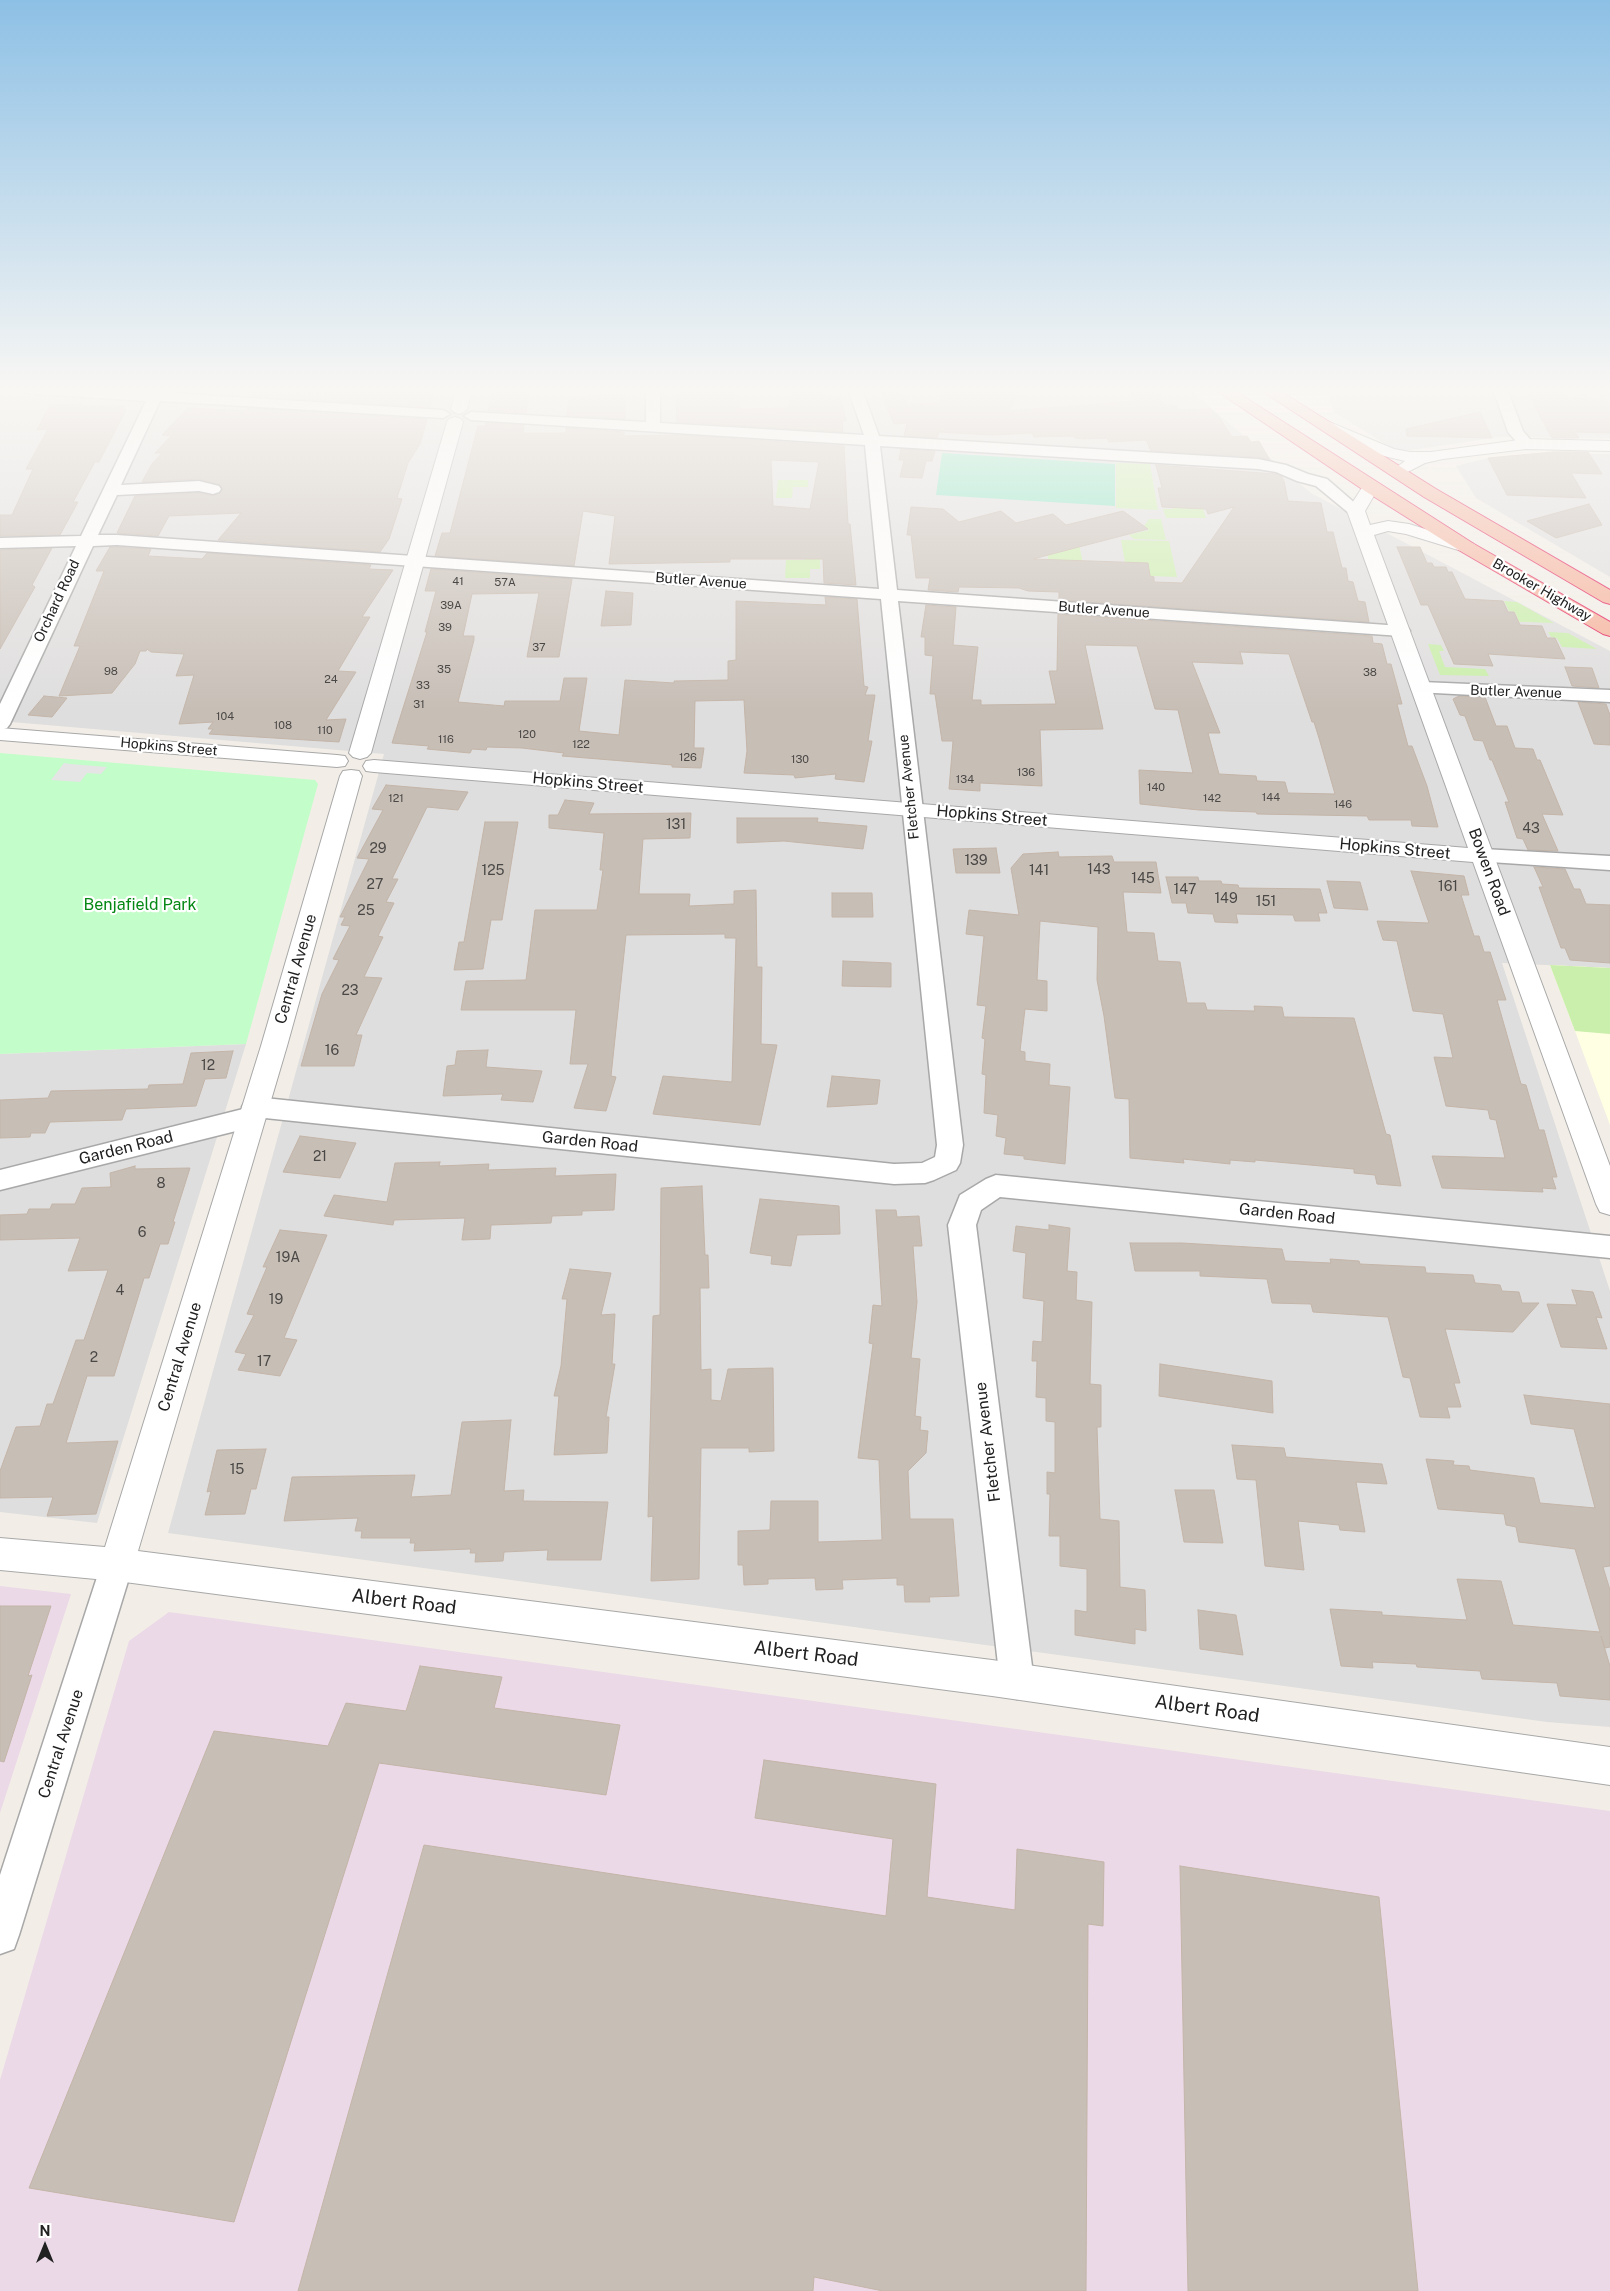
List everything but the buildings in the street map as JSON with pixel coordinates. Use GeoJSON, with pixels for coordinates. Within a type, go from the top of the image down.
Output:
{"type":"FeatureCollection","features":[{"type":"Feature","properties":{"kind":"highway","name":"Brooker Highway"},"geometry":{"type":"LineString","coordinates":[[1380,496],[1610,630]]}},
{"type":"Feature","properties":{"kind":"highway"},"geometry":{"type":"LineString","coordinates":[[1380,496],[1386,501],[1540,575],[1610,624]]}},
{"type":"Feature","properties":{"kind":"highway","name":"Brooker Highway"},"geometry":{"type":"LineString","coordinates":[[1381,496],[1386,501]]}},
{"type":"Feature","properties":{"kind":"highway","name":"Brooker Highway"},"geometry":{"type":"LineString","coordinates":[[1386,501],[1411,496]]}},
{"type":"Feature","properties":{"kind":"highway","name":"Brooker Highway"},"geometry":{"type":"LineString","coordinates":[[1437,496],[1610,598]]}},
{"type":"Feature","properties":{"kind":"street","name":"Orchard Road"},"geometry":{"type":"LineString","coordinates":[[0,724],[107,496]]}},
{"type":"Feature","properties":{"kind":"street"},"geometry":{"type":"LineString","coordinates":[[344,769],[368,772],[367,759],[415,561],[434,496]]}},
{"type":"Feature","properties":{"kind":"street","name":"Fletcher Avenue"},"geometry":{"type":"LineString","coordinates":[[877,496],[950,1145],[947,1163],[925,1174]]}},
{"type":"Feature","properties":{"kind":"street"},"geometry":{"type":"LineString","coordinates":[[1338,496],[1356,511],[1364,496]]}},
{"type":"Feature","properties":{"kind":"street"},"geometry":{"type":"LineString","coordinates":[[1390,496],[1386,501],[1384,527],[1402,527],[1468,548]]}},
{"type":"Feature","properties":{"kind":"street"},"geometry":{"type":"LineString","coordinates":[[1386,501],[1394,496]]}},
{"type":"Feature","properties":{"kind":"street","name":"Bowen Road"},"geometry":{"type":"LineString","coordinates":[[1356,511],[1386,501],[1401,631],[1610,1204]]}},
{"type":"Feature","properties":{"kind":"street","name":"Butler Avenue"},"geometry":{"type":"LineString","coordinates":[[0,543],[86,540],[415,561],[1401,631]]}},
{"type":"Feature","properties":{"kind":"street","name":"Butler Avenue"},"geometry":{"type":"LineString","coordinates":[[1422,688],[1610,696]]}},
{"type":"Feature","properties":{"kind":"street","name":"Hopkins Street"},"geometry":{"type":"LineString","coordinates":[[0,734],[344,769]]}},
{"type":"Feature","properties":{"kind":"street","name":"Hopkins Street"},"geometry":{"type":"LineString","coordinates":[[367,759],[912,809],[1483,856],[1610,863]]}},
{"type":"Feature","properties":{"kind":"street","name":"Central Avenue"},"geometry":{"type":"LineString","coordinates":[[0,1935],[117,1565],[253,1112],[344,769]]}},
{"type":"Feature","properties":{"kind":"street","name":"Garden Road"},"geometry":{"type":"LineString","coordinates":[[0,1180],[253,1112],[894,1174],[925,1174]]}},
{"type":"Feature","properties":{"kind":"street","name":"Garden Road"},"geometry":{"type":"LineString","coordinates":[[970,1203],[996,1186],[1610,1247]]}},
{"type":"Feature","properties":{"kind":"street","name":"Fletcher Avenue"},"geometry":{"type":"LineString","coordinates":[[970,1203],[962,1225],[1017,1682]]}},
{"type":"Feature","properties":{"kind":"street","name":"Albert Road"},"geometry":{"type":"LineString","coordinates":[[0,1554],[117,1565],[1017,1682],[1610,1766]]}},
{"type":"Feature","properties":{"kind":"shaded area"},"geometry":{"type":"Polygon","coordinates":[[[0,496],[1317,496],[1610,651],[1610,968],[1502,963],[1610,1291],[1610,1727],[1547,1722],[168,1533],[384,754],[0,721],[0,496]]]}},
{"type":"Feature","properties":{"kind":"shaded area"},"geometry":{"type":"Polygon","coordinates":[[[1475,496],[1610,496],[1610,577],[1475,496]]]}},
{"type":"Feature","properties":{"kind":"shaded area"},"geometry":{"type":"Polygon","coordinates":[[[64,763],[107,767],[101,774],[87,773],[80,782],[51,780],[64,763]]]}},
{"type":"Feature","properties":{"kind":"shaded area"},"geometry":{"type":"Polygon","coordinates":[[[1550,965],[1610,968],[1610,1125],[1575,1031],[1550,965]]]}},
{"type":"Feature","properties":{"kind":"shaded area"},"geometry":{"type":"Polygon","coordinates":[[[246,1044],[97,1523],[0,1512],[0,1054],[246,1044]]]}},
{"type":"Feature","properties":{"kind":"shaded area"},"geometry":{"type":"Polygon","coordinates":[[[0,1586],[71,1594],[0,1813],[0,1586]]]}},
{"type":"Feature","properties":{"kind":"shaded area"},"geometry":{"type":"Polygon","coordinates":[[[169,1612],[1610,1811],[1610,2291],[0,2291],[0,2080],[129,1641],[169,1612]]]}},
{"type":"Feature","properties":{"kind":"green space"},"geometry":{"type":"Polygon","coordinates":[[[776,496],[792,496],[792,498],[776,498],[776,496]]]}},
{"type":"Feature","properties":{"kind":"green space"},"geometry":{"type":"Polygon","coordinates":[[[951,496],[1115,496],[1115,506],[951,496]]]}},
{"type":"Feature","properties":{"kind":"green space"},"geometry":{"type":"Polygon","coordinates":[[[1116,496],[1156,496],[1158,510],[1116,508],[1116,496]]]}},
{"type":"Feature","properties":{"kind":"green space"},"geometry":{"type":"Polygon","coordinates":[[[1169,496],[1199,496],[1206,518],[1166,518],[1163,509],[1173,509],[1169,496]]]}},
{"type":"Feature","properties":{"kind":"green space"},"geometry":{"type":"Polygon","coordinates":[[[1149,519],[1161,519],[1166,540],[1134,539],[1129,535],[1149,530],[1144,526],[1149,519]]]}},
{"type":"Feature","properties":{"kind":"green space"},"geometry":{"type":"Polygon","coordinates":[[[805,536],[820,536],[820,569],[810,569],[810,578],[785,578],[786,560],[805,560],[805,536]]]}},
{"type":"Feature","properties":{"kind":"green space"},"geometry":{"type":"Polygon","coordinates":[[[1121,540],[1169,541],[1177,577],[1127,575],[1121,540]]]}},
{"type":"Feature","properties":{"kind":"green space"},"geometry":{"type":"Polygon","coordinates":[[[1046,543],[1079,544],[1083,563],[1048,559],[1046,543]]]}},
{"type":"Feature","properties":{"kind":"green space"},"geometry":{"type":"Polygon","coordinates":[[[1504,601],[1517,602],[1554,623],[1446,619],[1445,616],[1518,619],[1515,612],[1509,611],[1504,601]]]}},
{"type":"Feature","properties":{"kind":"green space"},"geometry":{"type":"Polygon","coordinates":[[[1548,632],[1568,633],[1597,649],[1562,647],[1557,638],[1551,637],[1548,632]]]}},
{"type":"Feature","properties":{"kind":"green space"},"geometry":{"type":"Polygon","coordinates":[[[1428,644],[1441,645],[1444,651],[1439,651],[1445,667],[1485,669],[1489,676],[1440,675],[1428,644]]]}},
{"type":"Feature","properties":{"kind":"green space","name":"Benjafield Park"},"geometry":{"type":"Polygon","coordinates":[[[0,753],[315,780],[318,784],[246,1044],[0,1054],[0,753]]]}},
{"type":"Feature","properties":{"kind":"green space"},"geometry":{"type":"Polygon","coordinates":[[[1550,965],[1610,968],[1610,1034],[1575,1031],[1550,965]]]}}]}
